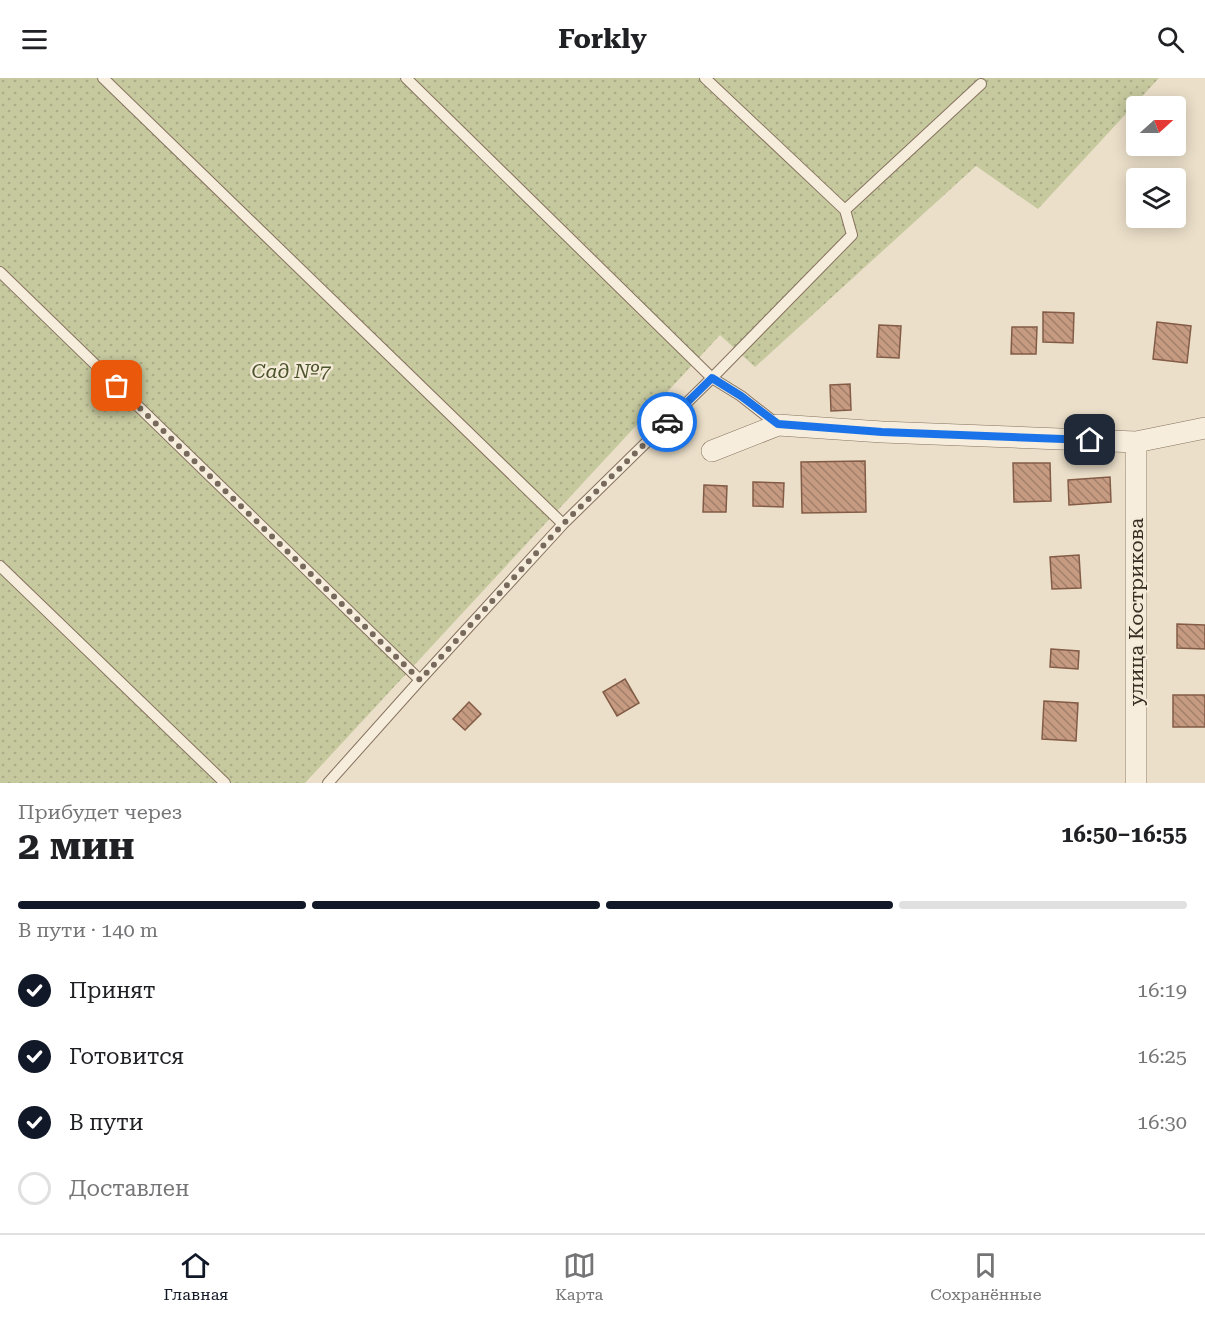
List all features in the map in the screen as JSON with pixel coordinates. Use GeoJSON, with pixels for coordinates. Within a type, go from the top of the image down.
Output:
{"type":"FeatureCollection","features":[{"type":"Feature","properties":{"kind":"street"},"geometry":{"type":"LineString","coordinates":[[712,451],[778,424],[882,432],[1136,442],[1205,428]]}},
{"type":"Feature","properties":{"kind":"street","name":"улица Кострикова"},"geometry":{"type":"LineString","coordinates":[[1136,442],[1137,783]]}},
{"type":"Feature","properties":{"kind":"lane"},"geometry":{"type":"LineString","coordinates":[[103,78],[563,524]]}},
{"type":"Feature","properties":{"kind":"lane"},"geometry":{"type":"LineString","coordinates":[[405,78],[712,378],[741,396],[778,424]]}},
{"type":"Feature","properties":{"kind":"lane"},"geometry":{"type":"LineString","coordinates":[[328,783],[563,524],[712,378],[852,235],[845,210],[705,78]]}},
{"type":"Feature","properties":{"kind":"lane"},"geometry":{"type":"LineString","coordinates":[[845,210],[981,84]]}},
{"type":"Feature","properties":{"kind":"lane"},"geometry":{"type":"LineString","coordinates":[[0,272],[420,680]]}},
{"type":"Feature","properties":{"kind":"lane"},"geometry":{"type":"LineString","coordinates":[[0,566],[225,783]]}},
{"type":"Feature","properties":{"kind":"green space","name":"Сад №7"},"geometry":{"type":"Polygon","coordinates":[[[0,78],[1159,78],[1142,96],[1126,96],[1126,114],[1038,209],[976,166],[755,367],[720,335],[305,783],[0,783],[0,78]]]}},
{"type":"Feature","properties":{"kind":"building"},"geometry":{"type":"Polygon","coordinates":[[[1043,312],[1074,313],[1073,343],[1043,342],[1043,312]]]}},
{"type":"Feature","properties":{"kind":"building"},"geometry":{"type":"Polygon","coordinates":[[[1157,322],[1191,326],[1187,363],[1153,359],[1157,322]]]}},
{"type":"Feature","properties":{"kind":"building"},"geometry":{"type":"Polygon","coordinates":[[[879,325],[901,326],[899,358],[877,357],[879,325]]]}},
{"type":"Feature","properties":{"kind":"building"},"geometry":{"type":"Polygon","coordinates":[[[1012,327],[1037,327],[1036,354],[1011,354],[1012,327]]]}},
{"type":"Feature","properties":{"kind":"building"},"geometry":{"type":"Polygon","coordinates":[[[850,384],[851,410],[831,411],[830,385],[850,384]]]}},
{"type":"Feature","properties":{"kind":"building"},"geometry":{"type":"Polygon","coordinates":[[[865,461],[866,512],[802,513],[801,462],[865,461]]]}},
{"type":"Feature","properties":{"kind":"building"},"geometry":{"type":"Polygon","coordinates":[[[1013,463],[1050,463],[1051,501],[1014,502],[1013,463]]]}},
{"type":"Feature","properties":{"kind":"building"},"geometry":{"type":"Polygon","coordinates":[[[1110,477],[1111,502],[1069,505],[1068,480],[1110,477]]]}},
{"type":"Feature","properties":{"kind":"building"},"geometry":{"type":"Polygon","coordinates":[[[753,482],[784,483],[783,507],[753,506],[753,482]]]}},
{"type":"Feature","properties":{"kind":"building"},"geometry":{"type":"Polygon","coordinates":[[[704,485],[727,486],[726,512],[703,512],[704,485]]]}},
{"type":"Feature","properties":{"kind":"building"},"geometry":{"type":"Polygon","coordinates":[[[1079,555],[1081,588],[1052,589],[1050,557],[1079,555]]]}},
{"type":"Feature","properties":{"kind":"building"},"geometry":{"type":"Polygon","coordinates":[[[1177,624],[1205,625],[1205,649],[1177,648],[1177,624]]]}},
{"type":"Feature","properties":{"kind":"building"},"geometry":{"type":"Polygon","coordinates":[[[1051,649],[1079,651],[1078,669],[1050,667],[1051,649]]]}},
{"type":"Feature","properties":{"kind":"building"},"geometry":{"type":"Polygon","coordinates":[[[625,679],[639,703],[617,716],[603,692],[625,679]]]}},
{"type":"Feature","properties":{"kind":"building"},"geometry":{"type":"Polygon","coordinates":[[[1173,695],[1205,695],[1205,727],[1173,727],[1173,695]]]}},
{"type":"Feature","properties":{"kind":"building"},"geometry":{"type":"Polygon","coordinates":[[[1044,701],[1078,703],[1076,741],[1042,739],[1044,701]]]}},
{"type":"Feature","properties":{"kind":"building"},"geometry":{"type":"Polygon","coordinates":[[[469,702],[481,714],[465,730],[453,719],[469,702]]]}},
{"type":"Feature","properties":{"kind":"way so far"},"geometry":{"type":"LineString","coordinates":[[117,386],[420,680],[563,524],[667,422]]}},
{"type":"Feature","properties":{"kind":"route"},"geometry":{"type":"LineString","coordinates":[[667,422],[712,378],[741,396],[778,424],[882,432],[1090,440]]}}]}
